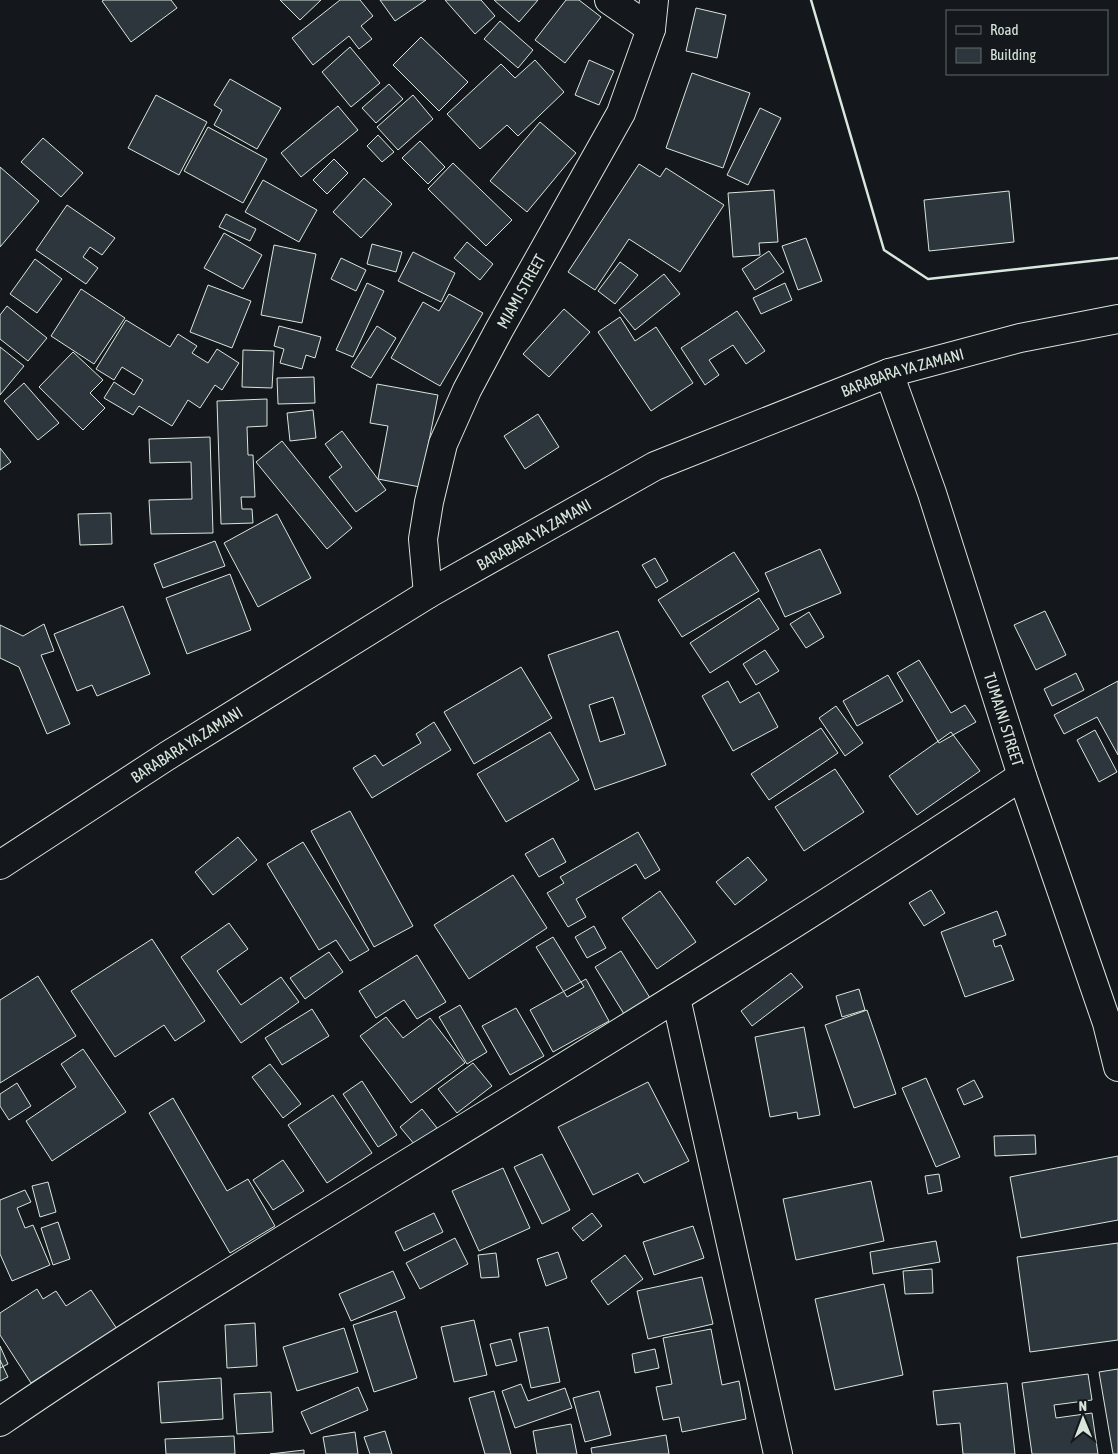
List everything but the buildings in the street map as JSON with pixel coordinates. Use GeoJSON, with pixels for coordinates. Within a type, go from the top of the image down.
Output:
{"type":"FeatureCollection","features":[{"type":"Feature","properties":{"kind":"street"},"geometry":{"type":"LineString","coordinates":[[609,0],[651,29]]}},
{"type":"Feature","properties":{"kind":"street","name":"MIAMI STREET"},"geometry":{"type":"LineString","coordinates":[[428,594],[423,539],[429,502],[443,444],[467,390],[499,330],[621,113],[651,29],[654,0]]}},
{"type":"Feature","properties":{"kind":"street","name":"BARABARA YA ZAMANI"},"geometry":{"type":"LineString","coordinates":[[1,863],[167,756],[428,594],[656,466],[889,373],[1020,338],[1118,319]]}},
{"type":"Feature","properties":{"kind":"street","name":"TUMAINI STREET"},"geometry":{"type":"LineString","coordinates":[[889,373],[932,493],[1022,776],[1106,1023],[1118,1067]]}},
{"type":"Feature","properties":{"kind":"street"},"geometry":{"type":"LineString","coordinates":[[0,1422],[54,1385],[270,1249],[910,851],[1022,776]]}},
{"type":"Feature","properties":{"kind":"street"},"geometry":{"type":"LineString","coordinates":[[676,998],[778,1454]]}},
{"type":"Feature","properties":{"kind":"wall"},"geometry":{"type":"LineString","coordinates":[[811,0],[884,250],[928,279],[1118,258]]}}]}
